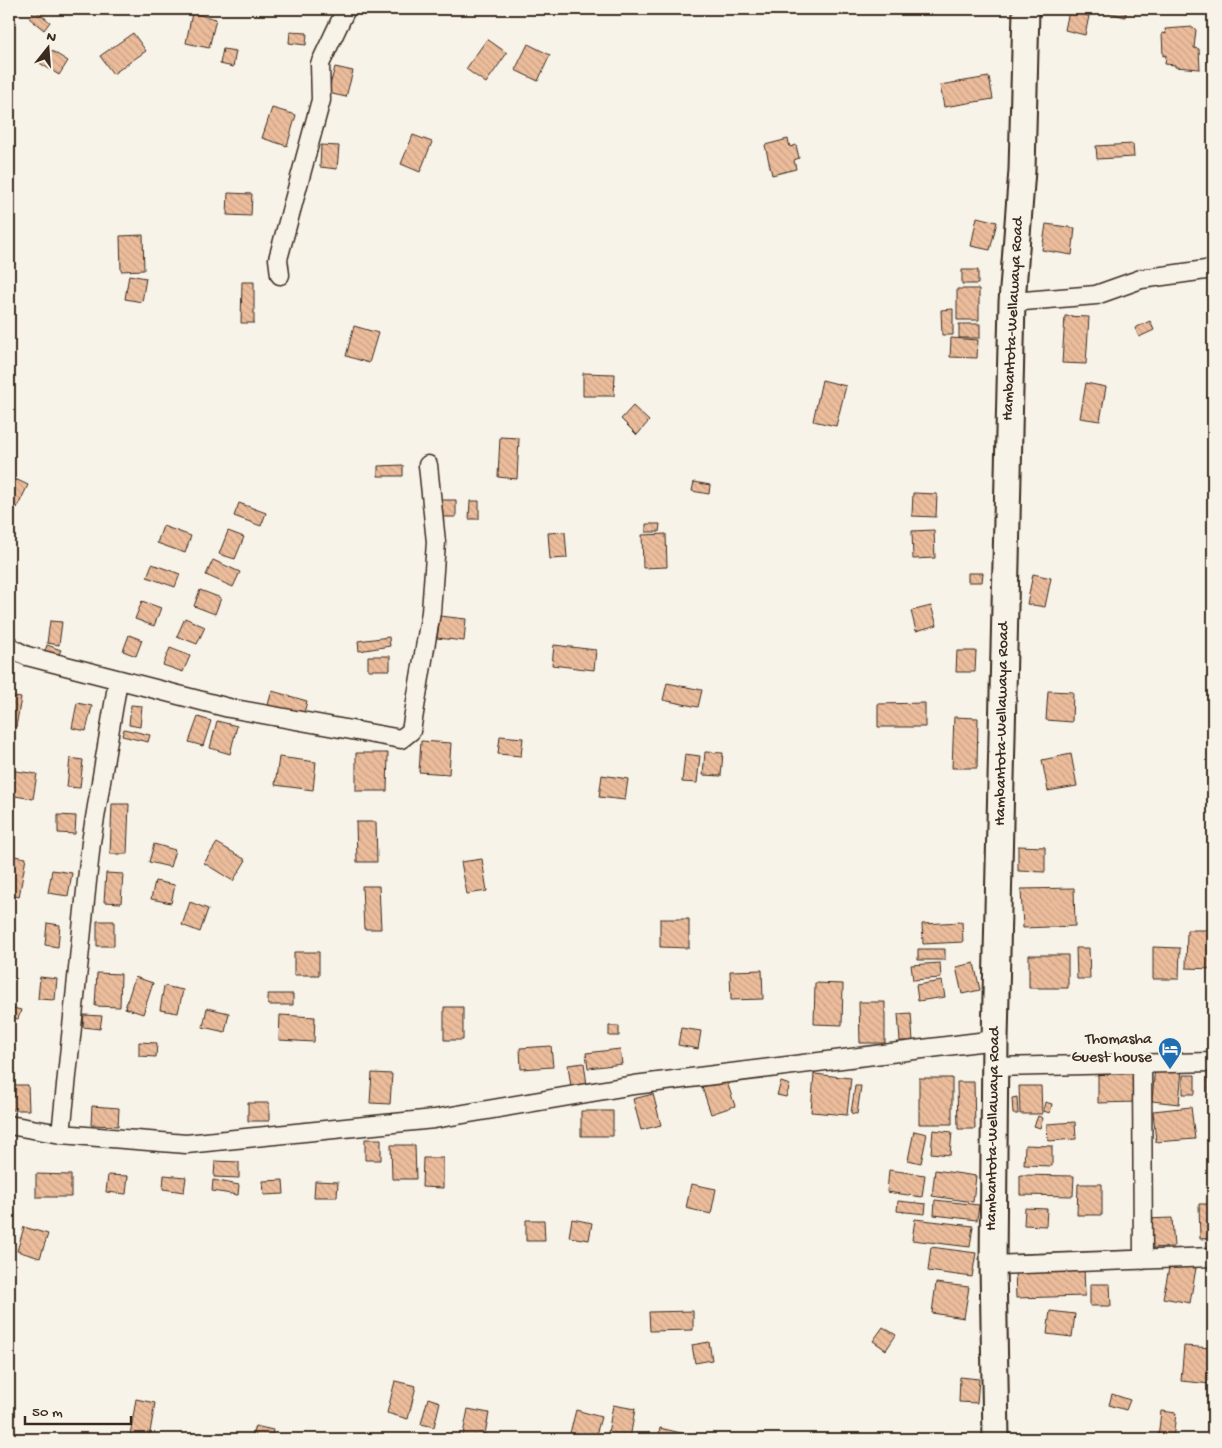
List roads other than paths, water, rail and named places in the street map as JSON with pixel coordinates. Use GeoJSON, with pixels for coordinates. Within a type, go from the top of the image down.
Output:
{"type":"FeatureCollection","features":[{"type":"Feature","properties":{"kind":"highway","name":"Hambantota-Wellawaya Road"},"geometry":{"type":"LineString","coordinates":[[996,1439],[993,1265],[995,1040],[1012,302],[1022,170],[1026,9]]}},
{"type":"Feature","properties":{"kind":"street"},"geometry":{"type":"LineString","coordinates":[[280,275],[278,259],[321,100],[320,64],[346,9]]}},
{"type":"Feature","properties":{"kind":"street"},"geometry":{"type":"LineString","coordinates":[[1012,302],[1096,295],[1141,279],[1213,269]]}},
{"type":"Feature","properties":{"kind":"street"},"geometry":{"type":"LineString","coordinates":[[9,645],[27,656],[229,708],[400,739],[411,731],[430,612],[436,542],[428,465]]}},
{"type":"Feature","properties":{"kind":"street"},"geometry":{"type":"LineString","coordinates":[[61,1134],[91,842],[118,680]]}},
{"type":"Feature","properties":{"kind":"street"},"geometry":{"type":"LineString","coordinates":[[9,1125],[61,1134],[186,1144],[434,1119],[634,1085],[995,1040]]}},
{"type":"Feature","properties":{"kind":"street"},"geometry":{"type":"LineString","coordinates":[[995,1067],[1213,1062]]}},
{"type":"Feature","properties":{"kind":"street"},"geometry":{"type":"LineString","coordinates":[[1142,1063],[1143,1260]]}},
{"type":"Feature","properties":{"kind":"street"},"geometry":{"type":"LineString","coordinates":[[993,1265],[1213,1257]]}},
{"type":"Feature","properties":{"kind":"place","name":"Thomasha Guest house"},"geometry":{"type":"Point","coordinates":[1170,1070]}}]}
